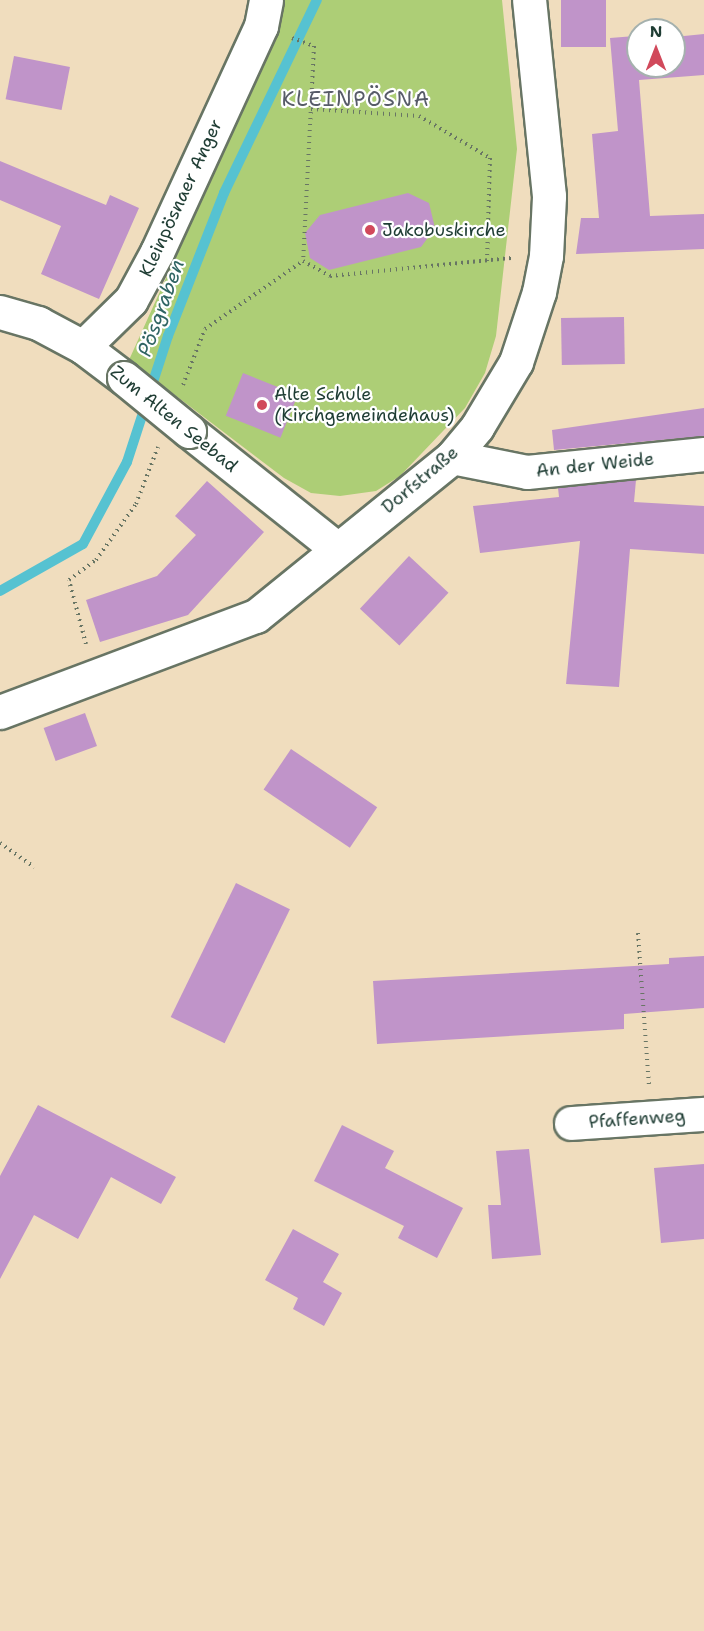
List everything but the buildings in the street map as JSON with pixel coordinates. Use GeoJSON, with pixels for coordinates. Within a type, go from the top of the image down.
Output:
{"type":"FeatureCollection","features":[{"type":"Feature","properties":{"kind":"street","name":"Kleinpösnaer Anger"},"geometry":{"type":"LineString","coordinates":[[83,347],[131,300],[157,252],[261,26],[266,0]]}},
{"type":"Feature","properties":{"kind":"street","name":"Dorfstraße"},"geometry":{"type":"LineString","coordinates":[[0,712],[94,674],[256,616],[336,548],[452,457],[477,427],[516,362],[534,310],[546,256],[549,196],[529,0]]}},
{"type":"Feature","properties":{"kind":"street","name":"Zum Alten Seebad"},"geometry":{"type":"LineString","coordinates":[[0,312],[38,323],[83,347],[336,548]]}},
{"type":"Feature","properties":{"kind":"street","name":"An der Weide"},"geometry":{"type":"LineString","coordinates":[[452,457],[527,472],[704,454]]}},
{"type":"Feature","properties":{"kind":"street","name":"Pfaffenweg"},"geometry":{"type":"LineString","coordinates":[[571,1123],[704,1114]]}},
{"type":"Feature","properties":{"kind":"path"},"geometry":{"type":"LineString","coordinates":[[285,36],[314,46],[303,261]]}},
{"type":"Feature","properties":{"kind":"path"},"geometry":{"type":"LineString","coordinates":[[311,109],[419,116],[490,158],[487,261]]}},
{"type":"Feature","properties":{"kind":"path"},"geometry":{"type":"LineString","coordinates":[[303,261],[330,276],[546,256]]}},
{"type":"Feature","properties":{"kind":"path"},"geometry":{"type":"LineString","coordinates":[[94,674],[69,580],[96,560],[136,504],[180,423],[205,329],[303,261]]}},
{"type":"Feature","properties":{"kind":"path"},"geometry":{"type":"LineString","coordinates":[[0,843],[34,867]]}},
{"type":"Feature","properties":{"kind":"path"},"geometry":{"type":"LineString","coordinates":[[638,933],[651,1118]]}},
{"type":"Feature","properties":{"kind":"green space"},"geometry":{"type":"Polygon","coordinates":[[[282,0],[502,0],[517,149],[496,336],[485,373],[465,408],[400,476],[376,491],[340,496],[311,493],[284,478],[129,360],[270,48],[282,0]]]}},
{"type":"Feature","properties":{"kind":"waterway","name":"Pösgraben"},"geometry":{"type":"LineString","coordinates":[[0,591],[83,544],[127,462],[168,336],[224,193],[317,0]]}},
{"type":"Feature","properties":{"kind":"place","name":"Jakobuskirche"},"geometry":{"type":"Point","coordinates":[370,230]}},
{"type":"Feature","properties":{"kind":"place","name":"Alte Schule (Kirchgemeindehaus)"},"geometry":{"type":"Point","coordinates":[262,405]}},
{"type":"Feature","properties":{"kind":"district","name":"KLEINPÖSNA"},"geometry":{"type":"Point","coordinates":[356,99]}}]}
